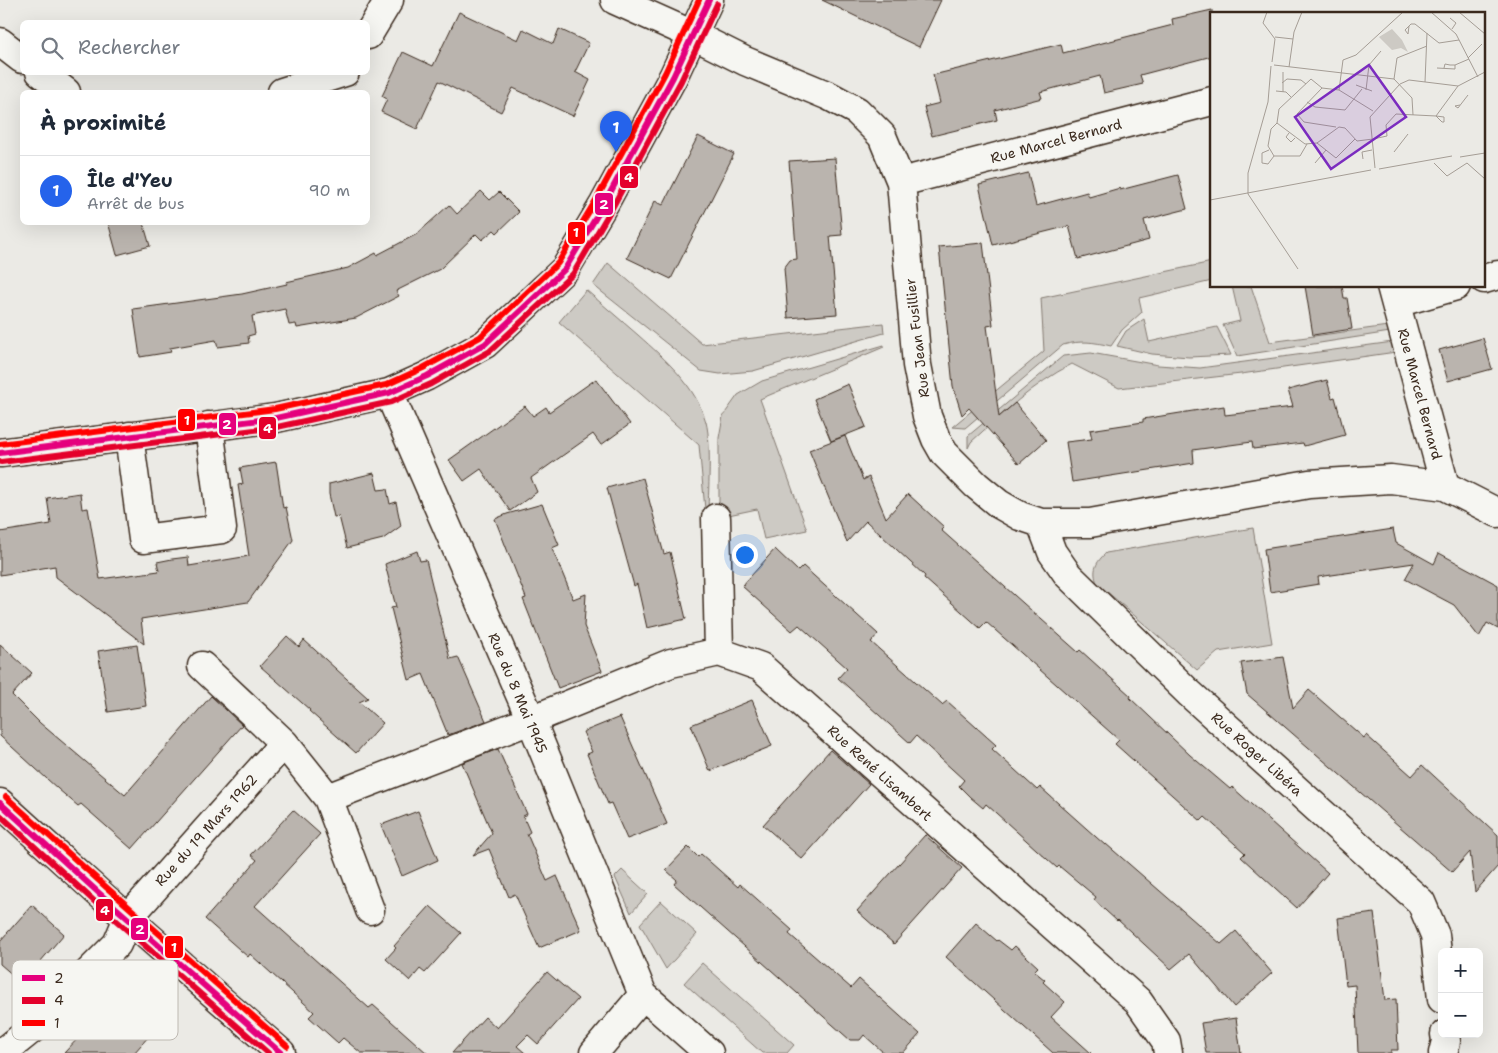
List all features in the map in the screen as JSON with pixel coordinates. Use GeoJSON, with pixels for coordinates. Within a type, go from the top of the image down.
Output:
{"type":"FeatureCollection","features":[{"type":"Feature","properties":{"kind":"street"},"geometry":{"type":"LineString","coordinates":[[370,32],[389,0]]}},
{"type":"Feature","properties":{"kind":"street","name":"Rue Jean Fusillier"},"geometry":{"type":"LineString","coordinates":[[615,0],[745,61],[829,96],[857,111],[882,136],[901,182],[917,365],[927,416],[944,453],[976,485],[999,504],[1020,516],[1041,523],[1090,522],[1309,484],[1391,480],[1445,486]]}},
{"type":"Feature","properties":{"kind":"street"},"geometry":{"type":"LineString","coordinates":[[0,453],[276,418],[390,393],[427,376],[485,344],[565,269],[608,196],[673,77],[708,0]]}},
{"type":"Feature","properties":{"kind":"street"},"geometry":{"type":"LineString","coordinates":[[0,42],[20,57]]}},
{"type":"Feature","properties":{"kind":"street"},"geometry":{"type":"LineString","coordinates":[[44,75],[63,90]]}},
{"type":"Feature","properties":{"kind":"street"},"geometry":{"type":"LineString","coordinates":[[288,90],[336,75]]}},
{"type":"Feature","properties":{"kind":"street","name":"Rue Marcel Bernard"},"geometry":{"type":"LineString","coordinates":[[901,182],[1210,102]]}},
{"type":"Feature","properties":{"kind":"street","name":"Rue Marcel Bernard"},"geometry":{"type":"LineString","coordinates":[[1440,288],[1394,294],[1445,486]]}},
{"type":"Feature","properties":{"kind":"street","name":"Rue du 8 Mai 1945"},"geometry":{"type":"LineString","coordinates":[[390,393],[530,720],[643,995]]}},
{"type":"Feature","properties":{"kind":"street"},"geometry":{"type":"LineString","coordinates":[[130,436],[143,540],[222,529],[208,426]]}},
{"type":"Feature","properties":{"kind":"street"},"geometry":{"type":"LineString","coordinates":[[1445,486],[1498,513]]}},
{"type":"Feature","properties":{"kind":"street"},"geometry":{"type":"LineString","coordinates":[[328,798],[671,663],[719,652],[716,518]]}},
{"type":"Feature","properties":{"kind":"street","name":"Rue Roger Libéra"},"geometry":{"type":"LineString","coordinates":[[1041,523],[1052,552],[1068,576],[1189,693],[1421,902],[1435,935],[1441,993]]}},
{"type":"Feature","properties":{"kind":"street","name":"Rue René Lisambert"},"geometry":{"type":"LineString","coordinates":[[719,652],[761,667],[1138,1001],[1166,1041],[1168,1053]]}},
{"type":"Feature","properties":{"kind":"street"},"geometry":{"type":"LineString","coordinates":[[202,666],[284,743],[328,798],[370,910]]}},
{"type":"Feature","properties":{"kind":"street","name":"Rue du 19 Mars 1962"},"geometry":{"type":"LineString","coordinates":[[101,960],[117,944],[128,918],[284,743]]}},
{"type":"Feature","properties":{"kind":"street"},"geometry":{"type":"LineString","coordinates":[[0,803],[176,960]]}},
{"type":"Feature","properties":{"kind":"street"},"geometry":{"type":"LineString","coordinates":[[178,962],[281,1053]]}},
{"type":"Feature","properties":{"kind":"street"},"geometry":{"type":"LineString","coordinates":[[594,1053],[643,995],[709,1053]]}},
{"type":"Feature","properties":{"kind":"street"},"geometry":{"type":"LineString","coordinates":[[1443,1053],[1446,1038]]}},
{"type":"Feature","properties":{"kind":"street","name":"Rue du 19 Mars 1962"},"geometry":{"type":"LineString","coordinates":[[0,1051],[6,1050],[18,1040]]}},
{"type":"Feature","properties":{"kind":"shaded area"},"geometry":{"type":"Polygon","coordinates":[[[1210,262],[1210,281],[1139,298],[1142,312],[1122,330],[1111,346],[1087,342],[1063,345],[965,428],[952,427],[1044,351],[1041,298],[1210,262]]]}},
{"type":"Feature","properties":{"kind":"shaded area"},"geometry":{"type":"Polygon","coordinates":[[[608,263],[702,344],[883,323],[884,333],[753,371],[720,374],[701,371],[593,285],[608,263]]]}},
{"type":"Feature","properties":{"kind":"shaded area"},"geometry":{"type":"Polygon","coordinates":[[[1232,288],[1252,288],[1270,342],[1388,326],[1390,332],[1237,356],[1223,325],[1240,321],[1232,288]]]}},
{"type":"Feature","properties":{"kind":"shaded area"},"geometry":{"type":"Polygon","coordinates":[[[586,290],[659,354],[695,396],[706,422],[709,443],[708,518],[706,520],[699,445],[559,322],[586,290]]]}},
{"type":"Feature","properties":{"kind":"shaded area"},"geometry":{"type":"Polygon","coordinates":[[[1144,319],[1149,342],[1217,327],[1231,355],[1189,357],[1152,354],[1117,346],[1126,331],[1144,319]]]}},
{"type":"Feature","properties":{"kind":"shaded area"},"geometry":{"type":"Polygon","coordinates":[[[1393,342],[1396,352],[1241,374],[1119,388],[1072,364],[1044,381],[1019,400],[971,442],[968,448],[968,436],[1063,356],[1091,353],[1158,365],[1200,368],[1393,342]]]}},
{"type":"Feature","properties":{"kind":"shaded area"},"geometry":{"type":"Polygon","coordinates":[[[884,345],[884,347],[760,399],[807,530],[764,539],[757,509],[719,517],[719,438],[723,416],[738,395],[762,381],[884,345]]]}},
{"type":"Feature","properties":{"kind":"shaded area"},"geometry":{"type":"Polygon","coordinates":[[[1253,528],[1272,643],[1218,652],[1197,670],[1097,583],[1096,566],[1106,553],[1253,528]]]}},
{"type":"Feature","properties":{"kind":"shaded area"},"geometry":{"type":"Polygon","coordinates":[[[622,870],[648,894],[631,913],[615,877],[622,870]]]}},
{"type":"Feature","properties":{"kind":"shaded area"},"geometry":{"type":"Polygon","coordinates":[[[661,901],[697,934],[666,969],[640,924],[661,901]]]}},
{"type":"Feature","properties":{"kind":"shaded area"},"geometry":{"type":"Polygon","coordinates":[[[702,963],[794,1045],[787,1053],[762,1053],[684,983],[702,963]]]}},
{"type":"Feature","properties":{"kind":"building"},"geometry":{"type":"Polygon","coordinates":[[[822,0],[941,0],[919,47],[822,0]]]}},
{"type":"Feature","properties":{"kind":"building"},"geometry":{"type":"Polygon","coordinates":[[[1212,10],[1210,12],[1210,57],[1140,75],[1143,84],[1104,93],[1100,76],[1040,92],[1042,98],[995,110],[997,120],[932,136],[924,107],[940,103],[933,75],[1061,44],[1063,53],[1173,25],[1172,19],[1212,10]]]}},
{"type":"Feature","properties":{"kind":"building"},"geometry":{"type":"Polygon","coordinates":[[[459,12],[518,40],[523,29],[553,44],[559,29],[589,43],[575,72],[590,80],[573,116],[513,88],[501,112],[439,81],[417,129],[381,112],[387,99],[382,96],[403,52],[433,66],[459,12]]]}},
{"type":"Feature","properties":{"kind":"building"},"geometry":{"type":"Polygon","coordinates":[[[698,136],[734,154],[671,279],[627,258],[655,201],[663,205],[698,136]]]}},
{"type":"Feature","properties":{"kind":"building"},"geometry":{"type":"Polygon","coordinates":[[[835,158],[842,235],[830,236],[837,314],[788,318],[784,268],[790,260],[797,259],[789,161],[835,158]]]}},
{"type":"Feature","properties":{"kind":"building"},"geometry":{"type":"Polygon","coordinates":[[[1028,173],[1036,206],[1087,192],[1089,197],[1178,175],[1187,209],[1144,220],[1149,240],[1078,259],[1069,226],[993,245],[979,185],[1028,173]]]}},
{"type":"Feature","properties":{"kind":"building"},"geometry":{"type":"Polygon","coordinates":[[[481,191],[490,200],[499,192],[519,212],[497,233],[494,230],[482,240],[476,234],[440,269],[396,291],[399,296],[356,318],[297,328],[296,324],[289,325],[285,309],[252,316],[255,334],[248,336],[249,343],[218,347],[216,340],[170,348],[171,352],[140,357],[133,309],[242,294],[348,268],[417,234],[449,205],[457,214],[481,191]]]}},
{"type":"Feature","properties":{"kind":"building"},"geometry":{"type":"Polygon","coordinates":[[[109,225],[144,225],[150,246],[117,255],[109,225]]]}},
{"type":"Feature","properties":{"kind":"building"},"geometry":{"type":"Polygon","coordinates":[[[983,243],[993,325],[987,326],[999,417],[1015,403],[1046,440],[1019,464],[969,408],[962,415],[953,386],[939,247],[983,243]]]}},
{"type":"Feature","properties":{"kind":"building"},"geometry":{"type":"Polygon","coordinates":[[[1305,288],[1342,288],[1344,298],[1347,298],[1352,329],[1313,335],[1305,288]]]}},
{"type":"Feature","properties":{"kind":"building"},"geometry":{"type":"Polygon","coordinates":[[[1483,338],[1492,369],[1448,381],[1439,350],[1483,338]]]}},
{"type":"Feature","properties":{"kind":"building"},"geometry":{"type":"Polygon","coordinates":[[[596,379],[630,424],[601,445],[593,434],[531,478],[537,492],[510,511],[481,469],[464,481],[449,460],[525,406],[533,416],[546,407],[549,412],[596,379]]]}},
{"type":"Feature","properties":{"kind":"building"},"geometry":{"type":"Polygon","coordinates":[[[1327,380],[1332,398],[1335,397],[1345,435],[1304,446],[1303,443],[1253,449],[1252,442],[1193,450],[1194,463],[1072,482],[1066,442],[1092,439],[1090,430],[1224,406],[1225,415],[1293,407],[1288,390],[1327,380]]]}},
{"type":"Feature","properties":{"kind":"building"},"geometry":{"type":"Polygon","coordinates":[[[848,384],[866,427],[831,441],[814,399],[848,384]]]}},
{"type":"Feature","properties":{"kind":"building"},"geometry":{"type":"Polygon","coordinates":[[[845,436],[863,480],[869,477],[886,518],[908,494],[944,527],[941,530],[1078,652],[1080,650],[1131,696],[1130,698],[1190,755],[1230,789],[1232,787],[1328,873],[1297,908],[1241,857],[1245,853],[1205,817],[1201,821],[1115,744],[1119,740],[986,622],[980,628],[924,578],[925,576],[866,521],[847,542],[809,450],[845,436]]]}},
{"type":"Feature","properties":{"kind":"building"},"geometry":{"type":"Polygon","coordinates":[[[276,462],[283,508],[286,507],[293,540],[248,602],[141,619],[144,644],[56,577],[55,566],[0,575],[0,532],[51,524],[47,498],[80,493],[82,509],[88,508],[100,579],[159,571],[157,562],[172,559],[188,557],[189,566],[249,556],[238,485],[243,484],[240,468],[276,462]]]}},
{"type":"Feature","properties":{"kind":"building"},"geometry":{"type":"Polygon","coordinates":[[[374,473],[378,490],[387,489],[390,504],[396,502],[401,526],[383,539],[347,548],[339,516],[334,517],[329,484],[374,473]]]}},
{"type":"Feature","properties":{"kind":"building"},"geometry":{"type":"Polygon","coordinates":[[[643,478],[664,554],[670,552],[686,619],[647,628],[637,584],[634,586],[607,488],[643,478]]]}},
{"type":"Feature","properties":{"kind":"building"},"geometry":{"type":"Polygon","coordinates":[[[542,504],[559,545],[552,548],[573,599],[586,594],[584,626],[602,671],[558,688],[523,599],[526,598],[495,519],[542,504]]]}},
{"type":"Feature","properties":{"kind":"building"},"geometry":{"type":"Polygon","coordinates":[[[1393,529],[1396,543],[1434,564],[1439,553],[1498,585],[1498,629],[1487,623],[1479,637],[1454,605],[1405,579],[1414,563],[1318,577],[1319,584],[1270,592],[1264,549],[1393,529]]]}},
{"type":"Feature","properties":{"kind":"building"},"geometry":{"type":"Polygon","coordinates":[[[775,549],[798,571],[803,566],[878,634],[871,642],[942,705],[947,701],[996,745],[992,749],[1037,790],[1040,787],[1221,944],[1236,931],[1272,973],[1234,1007],[1189,954],[1171,969],[1094,900],[1096,897],[1059,866],[1057,868],[986,804],[983,808],[970,797],[959,786],[964,780],[916,736],[910,743],[838,678],[847,668],[799,625],[792,631],[742,586],[775,549]]]}},
{"type":"Feature","properties":{"kind":"building"},"geometry":{"type":"Polygon","coordinates":[[[417,551],[420,561],[426,560],[450,659],[458,657],[486,721],[448,735],[423,674],[409,680],[391,608],[396,607],[385,564],[417,551]]]}},
{"type":"Feature","properties":{"kind":"building"},"geometry":{"type":"Polygon","coordinates":[[[287,636],[299,647],[304,640],[368,698],[359,702],[383,723],[356,753],[260,666],[287,636]]]}},
{"type":"Feature","properties":{"kind":"building"},"geometry":{"type":"Polygon","coordinates":[[[0,644],[32,673],[12,695],[40,723],[125,795],[211,696],[242,725],[132,849],[81,804],[78,806],[58,789],[0,736],[0,644]]]}},
{"type":"Feature","properties":{"kind":"building"},"geometry":{"type":"Polygon","coordinates":[[[137,645],[146,706],[108,712],[98,651],[137,645]]]}},
{"type":"Feature","properties":{"kind":"building"},"geometry":{"type":"Polygon","coordinates":[[[1283,657],[1293,708],[1309,690],[1364,738],[1366,735],[1412,776],[1422,765],[1498,835],[1498,866],[1475,892],[1470,852],[1452,872],[1247,694],[1241,663],[1283,657]]]}},
{"type":"Feature","properties":{"kind":"building"},"geometry":{"type":"Polygon","coordinates":[[[752,700],[772,746],[710,771],[691,725],[752,700]]]}},
{"type":"Feature","properties":{"kind":"building"},"geometry":{"type":"Polygon","coordinates":[[[620,717],[667,824],[627,839],[611,803],[608,804],[587,754],[592,752],[583,732],[620,717]]]}},
{"type":"Feature","properties":{"kind":"building"},"geometry":{"type":"Polygon","coordinates":[[[498,749],[527,814],[523,816],[530,832],[527,834],[547,881],[557,876],[581,930],[539,948],[515,894],[509,897],[489,849],[473,855],[492,833],[462,763],[498,749]]]}},
{"type":"Feature","properties":{"kind":"building"},"geometry":{"type":"Polygon","coordinates":[[[830,750],[869,784],[802,859],[763,825],[830,750]]]}},
{"type":"Feature","properties":{"kind":"building"},"geometry":{"type":"Polygon","coordinates":[[[293,810],[320,834],[255,906],[369,1008],[373,1005],[427,1053],[361,1053],[343,1038],[338,1043],[309,1017],[314,1012],[250,954],[248,957],[205,919],[257,860],[251,855],[293,810]]]}},
{"type":"Feature","properties":{"kind":"building"},"geometry":{"type":"Polygon","coordinates":[[[418,811],[438,860],[402,876],[381,825],[418,811]]]}},
{"type":"Feature","properties":{"kind":"building"},"geometry":{"type":"Polygon","coordinates":[[[925,835],[962,868],[894,944],[857,911],[925,835]]]}},
{"type":"Feature","properties":{"kind":"building"},"geometry":{"type":"Polygon","coordinates":[[[688,847],[698,857],[701,854],[738,887],[740,884],[792,930],[789,934],[851,988],[859,979],[920,1034],[903,1053],[884,1053],[864,1035],[860,1040],[850,1040],[674,884],[677,880],[666,870],[688,847]]]}},
{"type":"Feature","properties":{"kind":"building"},"geometry":{"type":"Polygon","coordinates":[[[32,905],[64,934],[42,960],[12,960],[12,974],[0,964],[0,941],[32,905]]]}},
{"type":"Feature","properties":{"kind":"building"},"geometry":{"type":"Polygon","coordinates":[[[430,906],[461,933],[425,973],[420,969],[410,981],[386,959],[396,948],[394,946],[430,906]]]}},
{"type":"Feature","properties":{"kind":"building"},"geometry":{"type":"Polygon","coordinates":[[[1374,913],[1385,1000],[1396,999],[1398,1050],[1391,1050],[1391,1053],[1358,1053],[1355,985],[1346,986],[1338,918],[1374,913]]]}},
{"type":"Feature","properties":{"kind":"building"},"geometry":{"type":"Polygon","coordinates":[[[976,923],[1011,950],[1015,946],[1038,967],[1034,971],[1065,1002],[1051,1017],[1091,1053],[1053,1053],[946,957],[976,923]]]}},
{"type":"Feature","properties":{"kind":"building"},"geometry":{"type":"Polygon","coordinates":[[[547,972],[578,999],[538,1044],[528,1035],[517,1046],[525,1053],[452,1053],[485,1017],[497,1028],[547,972]]]}},
{"type":"Feature","properties":{"kind":"building"},"geometry":{"type":"Polygon","coordinates":[[[1236,1018],[1241,1053],[1206,1053],[1201,1023],[1236,1018]]]}},
{"type":"Feature","properties":{"kind":"building"},"geometry":{"type":"Polygon","coordinates":[[[76,1040],[146,1040],[134,1053],[64,1053],[76,1040]]]}},
{"type":"Feature","properties":{"kind":"transit line","name":"1"},"geometry":{"type":"LineString","coordinates":[[0,444],[275,409],[386,385],[423,368],[480,337],[558,263],[596,200],[665,73],[699,0]]}},
{"type":"Feature","properties":{"kind":"transit line","name":"2"},"geometry":{"type":"LineString","coordinates":[[0,453],[276,418],[389,393],[427,376],[485,344],[565,269],[604,204],[673,77],[709,0]]}},
{"type":"Feature","properties":{"kind":"transit line","name":"4"},"geometry":{"type":"LineString","coordinates":[[1,462],[277,427],[391,402],[431,384],[490,351],[573,274],[612,208],[681,81],[717,4]]}},
{"type":"Feature","properties":{"kind":"transit line","name":"1"},"geometry":{"type":"LineString","coordinates":[[6,797],[287,1046]]}},
{"type":"Feature","properties":{"kind":"transit line","name":"2"},"geometry":{"type":"LineString","coordinates":[[0,803],[175,960]]}},
{"type":"Feature","properties":{"kind":"transit line","name":"4"},"geometry":{"type":"LineString","coordinates":[[0,815],[162,960]]}},
{"type":"Feature","properties":{"kind":"transit line","name":"2"},"geometry":{"type":"LineString","coordinates":[[178,963],[281,1053]]}},
{"type":"Feature","properties":{"kind":"transit line","name":"4"},"geometry":{"type":"LineString","coordinates":[[178,974],[268,1053]]}},
{"type":"Feature","properties":{"kind":"place","name":"Île d'Yeu"},"geometry":{"type":"Point","coordinates":[616,152]}}]}
